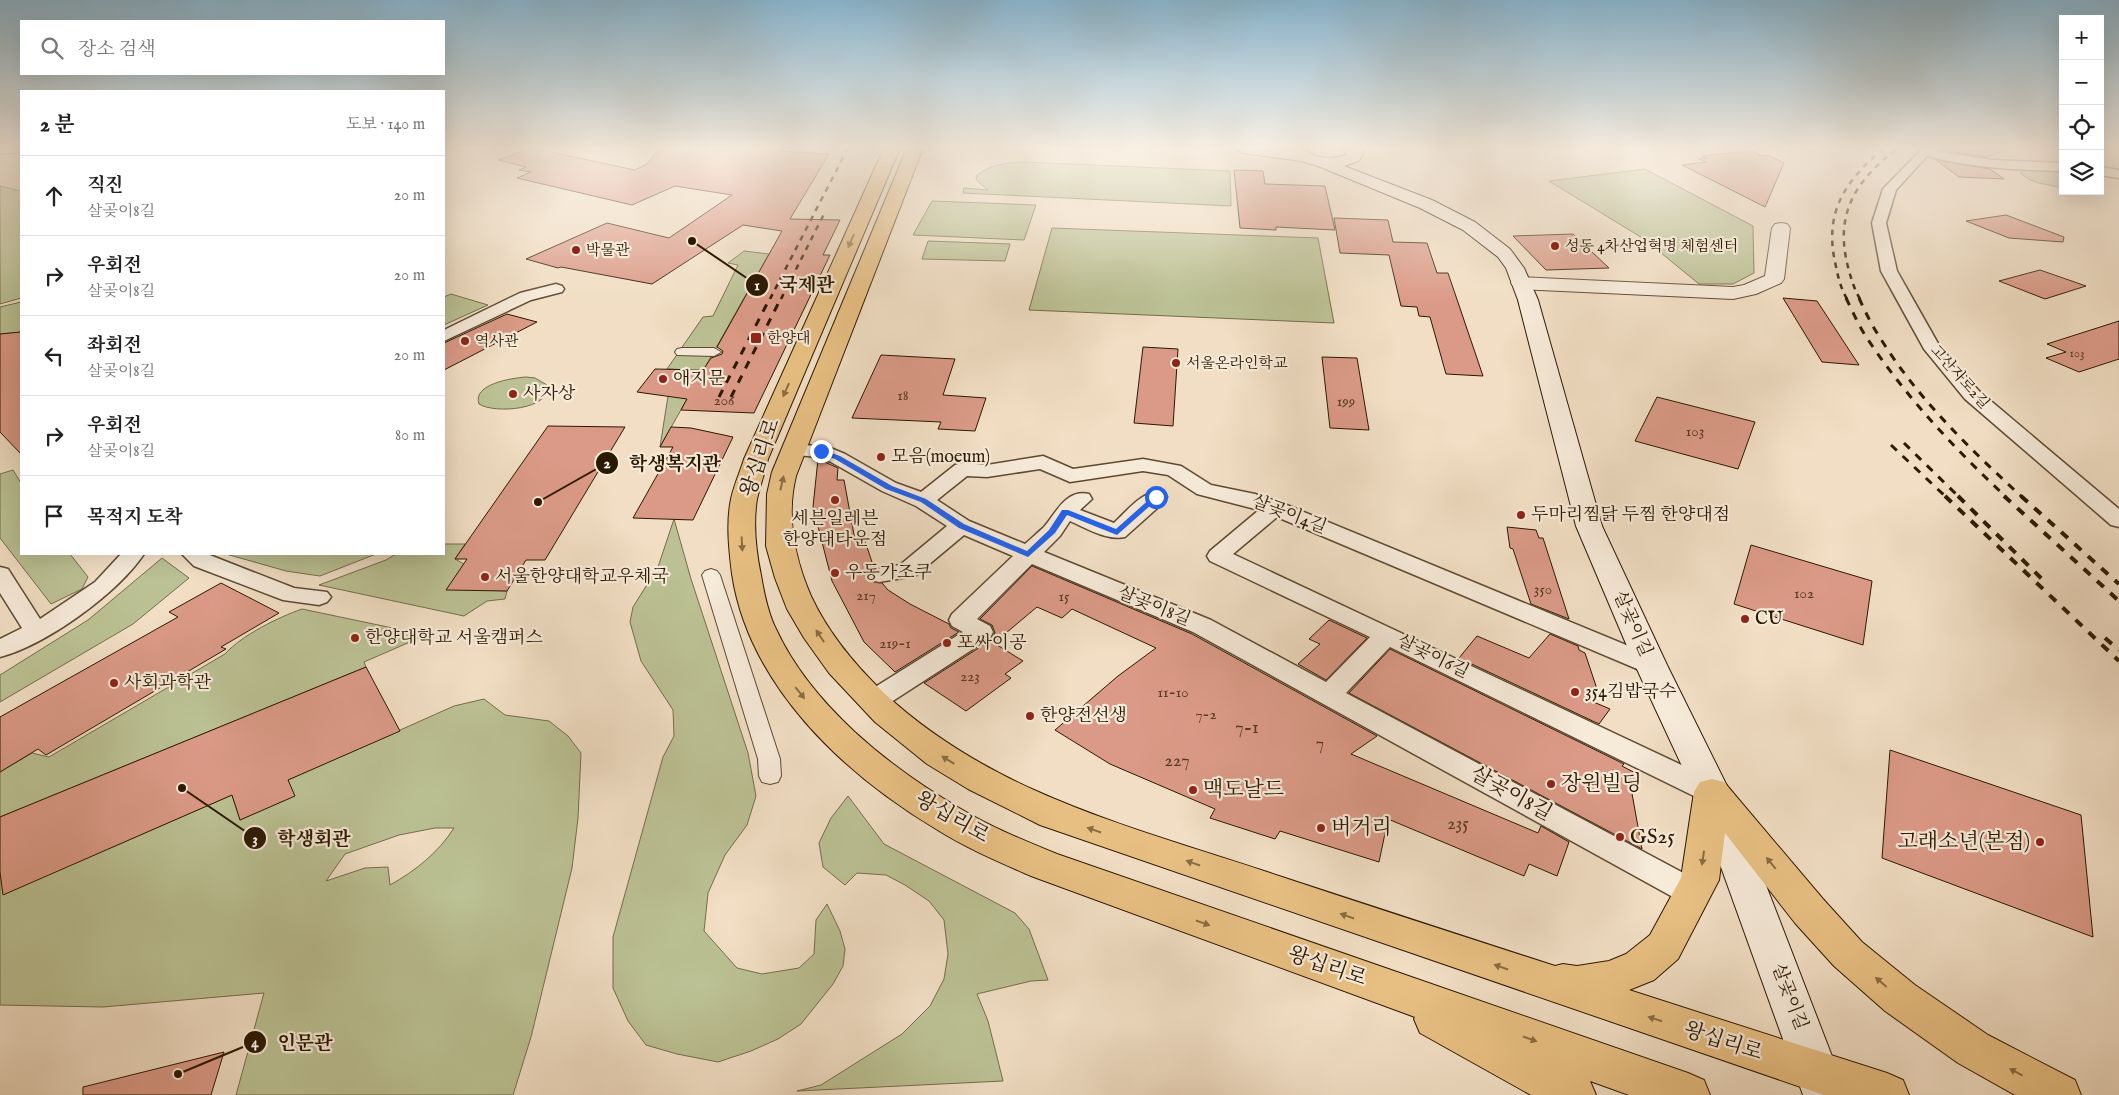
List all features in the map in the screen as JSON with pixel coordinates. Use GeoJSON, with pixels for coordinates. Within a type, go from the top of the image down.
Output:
{"type":"FeatureCollection","features":[{"type":"Feature","properties":{"kind":"main road","name":"왕십리로"},"geometry":{"type":"LineString","coordinates":[[870,199],[756,459],[744,500],[742,548],[753,607],[769,648],[789,680],[816,714],[860,756],[904,790],[949,820],[1000,846],[1044,865],[1688,1095]]}},
{"type":"Feature","properties":{"kind":"main road","name":"왕십리로"},"geometry":{"type":"LineString","coordinates":[[895,199],[793,450],[781,486],[780,502],[780,544],[791,583],[799,602],[827,648],[872,701],[912,735],[941,756],[1018,800],[1053,815],[1533,978],[1822,1084],[1887,1095]]}},
{"type":"Feature","properties":{"kind":"main road","name":"살곶이길"},"geometry":{"type":"LineString","coordinates":[[1414,199],[1448,214],[1487,239],[1504,253],[1515,268],[1528,300],[1589,526],[1651,665],[1712,792],[1822,1084]]}},
{"type":"Feature","properties":{"kind":"main road","name":"살곶이길"},"geometry":{"type":"LineString","coordinates":[[1417,199],[1426,204]]}},
{"type":"Feature","properties":{"kind":"main road"},"geometry":{"type":"LineString","coordinates":[[1521,283],[1734,294],[1749,290],[1774,279],[1781,228]]}},
{"type":"Feature","properties":{"kind":"main road"},"geometry":{"type":"LineString","coordinates":[[1533,978],[1577,984],[1611,979],[1640,968],[1664,947],[1700,880],[1712,792]]}},
{"type":"Feature","properties":{"kind":"main road"},"geometry":{"type":"LineString","coordinates":[[1712,792],[1809,910],[1848,954],[1900,998],[1973,1049],[2059,1095]]}},
{"type":"Feature","properties":{"kind":"main road"},"geometry":{"type":"LineString","coordinates":[[1368,982],[1574,1095]]}},
{"type":"Feature","properties":{"kind":"street","name":"고산자로2길"},"geometry":{"type":"LineString","coordinates":[[1887,199],[1879,223],[1889,271],[1933,349],[1972,395],[2119,520]]}},
{"type":"Feature","properties":{"kind":"street"},"geometry":{"type":"LineString","coordinates":[[445,336],[526,296],[556,289]]}},
{"type":"Feature","properties":{"kind":"street"},"geometry":{"type":"LineString","coordinates":[[682,352],[714,352]]}},
{"type":"Feature","properties":{"kind":"street","name":"살곶이8길"},"geometry":{"type":"LineString","coordinates":[[793,450],[821,451],[838,458],[889,488],[924,501],[961,526],[1202,626],[1693,893]]}},
{"type":"Feature","properties":{"kind":"street","name":"살곶이4길"},"geometry":{"type":"LineString","coordinates":[[924,501],[962,469],[987,471],[1043,462],[1070,476],[1143,465],[1174,470],[1204,490],[1247,499],[1274,508],[1651,665]]}},
{"type":"Feature","properties":{"kind":"street"},"geometry":{"type":"LineString","coordinates":[[872,701],[981,632],[960,620],[1052,531],[1073,506],[1117,532],[1156,497]]}},
{"type":"Feature","properties":{"kind":"street","name":"살곶이6길"},"geometry":{"type":"LineString","coordinates":[[1274,508],[1218,556],[1388,635],[1712,792]]}},
{"type":"Feature","properties":{"kind":"street"},"geometry":{"type":"LineString","coordinates":[[879,575],[907,571],[961,526]]}},
{"type":"Feature","properties":{"kind":"street"},"geometry":{"type":"LineString","coordinates":[[0,649],[36,631],[103,587],[106,571],[131,555]]}},
{"type":"Feature","properties":{"kind":"street"},"geometry":{"type":"LineString","coordinates":[[194,555],[202,561],[291,595],[319,597]]}},
{"type":"Feature","properties":{"kind":"street"},"geometry":{"type":"LineString","coordinates":[[0,574],[36,631]]}},
{"type":"Feature","properties":{"kind":"street"},"geometry":{"type":"LineString","coordinates":[[711,575],[770,759],[770,776]]}},
{"type":"Feature","properties":{"kind":"street"},"geometry":{"type":"LineString","coordinates":[[1329,695],[1388,635]]}},
{"type":"Feature","properties":{"kind":"green space"},"geometry":{"type":"Polygon","coordinates":[[[0,199],[20,199],[20,298],[0,304],[0,199]]]}},
{"type":"Feature","properties":{"kind":"green space"},"geometry":{"type":"Polygon","coordinates":[[[1089,199],[1231,199],[1231,206],[1089,199]]]}},
{"type":"Feature","properties":{"kind":"green space"},"geometry":{"type":"Polygon","coordinates":[[[1579,199],[1702,199],[1753,226],[1754,273],[1733,284],[1699,284],[1644,239],[1579,199]]]}},
{"type":"Feature","properties":{"kind":"green space"},"geometry":{"type":"Polygon","coordinates":[[[932,201],[1036,205],[1024,240],[913,235],[932,201]]]}},
{"type":"Feature","properties":{"kind":"green space"},"geometry":{"type":"Polygon","coordinates":[[[1052,228],[1318,238],[1334,323],[1029,310],[1052,228]]]}},
{"type":"Feature","properties":{"kind":"green space"},"geometry":{"type":"Polygon","coordinates":[[[928,241],[1010,244],[1005,261],[922,259],[928,241]]]}},
{"type":"Feature","properties":{"kind":"green space"},"geometry":{"type":"Polygon","coordinates":[[[744,251],[769,254],[660,447],[668,396],[686,370],[667,369],[703,317],[713,316],[738,265],[728,263],[744,251]]]}},
{"type":"Feature","properties":{"kind":"green space"},"geometry":{"type":"Polygon","coordinates":[[[451,294],[488,305],[445,325],[445,297],[451,294]]]}},
{"type":"Feature","properties":{"kind":"green space"},"geometry":{"type":"Polygon","coordinates":[[[20,302],[20,332],[0,334],[0,307],[20,302]]]}},
{"type":"Feature","properties":{"kind":"green space"},"geometry":{"type":"Polygon","coordinates":[[[526,377],[535,378],[547,385],[546,393],[541,400],[532,405],[508,409],[497,409],[479,404],[478,397],[481,391],[487,387],[495,383],[526,377]]]}},
{"type":"Feature","properties":{"kind":"green space"},"geometry":{"type":"Polygon","coordinates":[[[13,470],[20,481],[20,555],[71,555],[88,577],[82,589],[51,604],[0,538],[0,474],[13,470]]]}},
{"type":"Feature","properties":{"kind":"green space"},"geometry":{"type":"Polygon","coordinates":[[[674,519],[691,579],[748,753],[756,796],[747,825],[725,855],[708,893],[704,931],[737,968],[762,974],[799,968],[814,954],[816,920],[827,904],[840,931],[845,949],[843,966],[833,984],[801,1024],[778,1039],[751,1051],[718,1062],[677,1054],[646,1045],[628,1021],[613,988],[613,937],[663,757],[674,736],[673,710],[641,661],[630,622],[633,607],[658,567],[674,519]]]}},
{"type":"Feature","properties":{"kind":"green space"},"geometry":{"type":"Polygon","coordinates":[[[445,544],[465,544],[455,559],[464,564],[447,589],[507,591],[505,599],[487,601],[464,616],[319,585],[386,560],[394,555],[445,555],[445,544]]]}},
{"type":"Feature","properties":{"kind":"green space"},"geometry":{"type":"Polygon","coordinates":[[[230,555],[373,555],[320,576],[286,571],[230,555]]]}},
{"type":"Feature","properties":{"kind":"green space"},"geometry":{"type":"Polygon","coordinates":[[[162,558],[189,578],[133,624],[0,702],[0,675],[88,620],[162,558]]]}},
{"type":"Feature","properties":{"kind":"green space"},"geometry":{"type":"Polygon","coordinates":[[[302,609],[426,635],[364,662],[366,667],[0,817],[0,772],[32,753],[49,757],[225,654],[241,640],[261,627],[302,609]]]}},
{"type":"Feature","properties":{"kind":"green space"},"geometry":{"type":"Polygon","coordinates":[[[484,699],[505,715],[549,721],[568,736],[581,753],[578,818],[572,868],[531,1037],[513,1095],[236,1095],[264,993],[103,1007],[0,1005],[0,872],[4,894],[232,795],[240,820],[294,796],[288,780],[454,706],[484,699]],[[435,828],[399,835],[345,854],[326,881],[365,868],[388,867],[390,885],[425,861],[454,828],[435,828]]]}},
{"type":"Feature","properties":{"kind":"green space"},"geometry":{"type":"Polygon","coordinates":[[[848,796],[884,844],[1015,913],[1029,929],[1048,980],[1031,981],[977,994],[988,1021],[1003,1081],[797,1091],[821,1085],[902,1034],[930,1006],[944,979],[948,954],[944,920],[929,901],[886,875],[857,873],[845,885],[823,867],[819,843],[831,818],[848,796]]]}},
{"type":"Feature","properties":{"kind":"building"},"geometry":{"type":"Polygon","coordinates":[[[607,199],[645,199],[632,205],[607,199]]]}},
{"type":"Feature","properties":{"kind":"building"},"geometry":{"type":"Polygon","coordinates":[[[726,199],[802,199],[790,219],[840,220],[823,255],[830,255],[754,413],[681,410],[687,399],[637,392],[655,369],[703,370],[711,358],[722,354],[723,351],[717,347],[782,231],[743,225],[652,284],[558,268],[526,259],[607,223],[669,238],[726,199]]]}},
{"type":"Feature","properties":{"kind":"building"},"geometry":{"type":"Polygon","coordinates":[[[1237,199],[1328,199],[1335,230],[1276,227],[1276,230],[1240,228],[1237,199]]]}},
{"type":"Feature","properties":{"kind":"building"},"geometry":{"type":"Polygon","coordinates":[[[1749,199],[1768,199],[1765,207],[1749,199]]]}},
{"type":"Feature","properties":{"kind":"building"},"geometry":{"type":"Polygon","coordinates":[[[2006,215],[2064,237],[2063,242],[2009,238],[1966,221],[2006,215]]]}},
{"type":"Feature","properties":{"kind":"building"},"geometry":{"type":"Polygon","coordinates":[[[1334,218],[1388,220],[1393,242],[1427,243],[1437,273],[1448,273],[1483,376],[1446,374],[1430,317],[1419,316],[1417,307],[1401,306],[1389,255],[1340,253],[1334,218]]]}},
{"type":"Feature","properties":{"kind":"building","name":"성동 4차산업혁명 체험센터"},"geometry":{"type":"Polygon","coordinates":[[[1573,234],[1609,268],[1546,270],[1513,236],[1573,234]]]}},
{"type":"Feature","properties":{"kind":"building"},"geometry":{"type":"Polygon","coordinates":[[[2040,270],[2086,286],[2045,299],[1999,281],[2040,270]]]}},
{"type":"Feature","properties":{"kind":"building"},"geometry":{"type":"Polygon","coordinates":[[[1783,298],[1817,301],[1859,365],[1822,362],[1783,298]]]}},
{"type":"Feature","properties":{"kind":"building","name":"역사관"},"geometry":{"type":"Polygon","coordinates":[[[507,314],[537,322],[445,369],[445,343],[507,314]]]}},
{"type":"Feature","properties":{"kind":"building"},"geometry":{"type":"Polygon","coordinates":[[[2119,321],[2119,359],[2079,372],[2046,358],[2066,352],[2047,344],[2119,321]]]}},
{"type":"Feature","properties":{"kind":"building"},"geometry":{"type":"Polygon","coordinates":[[[20,332],[20,453],[0,432],[0,334],[20,332]]]}},
{"type":"Feature","properties":{"kind":"building"},"geometry":{"type":"Polygon","coordinates":[[[1143,347],[1178,349],[1173,426],[1134,423],[1143,347]]]}},
{"type":"Feature","properties":{"kind":"building"},"geometry":{"type":"Polygon","coordinates":[[[881,355],[955,359],[943,395],[986,398],[975,431],[938,429],[941,422],[852,418],[881,355]]]}},
{"type":"Feature","properties":{"kind":"building"},"geometry":{"type":"Polygon","coordinates":[[[1322,357],[1357,358],[1369,430],[1330,428],[1322,357]]]}},
{"type":"Feature","properties":{"kind":"building"},"geometry":{"type":"Polygon","coordinates":[[[1657,397],[1755,422],[1738,469],[1635,441],[1657,397]]]}},
{"type":"Feature","properties":{"kind":"building"},"geometry":{"type":"Polygon","coordinates":[[[548,426],[625,427],[545,560],[526,560],[507,591],[446,590],[467,559],[455,559],[548,426]]]}},
{"type":"Feature","properties":{"kind":"building"},"geometry":{"type":"Polygon","coordinates":[[[671,427],[691,428],[733,437],[693,520],[633,518],[673,447],[660,447],[671,427]]]}},
{"type":"Feature","properties":{"kind":"building"},"geometry":{"type":"Polygon","coordinates":[[[818,459],[838,468],[837,480],[844,480],[855,540],[864,538],[874,568],[870,569],[865,575],[870,581],[882,583],[888,590],[910,604],[949,624],[951,628],[959,632],[895,672],[864,642],[832,581],[813,507],[818,459]]]}},
{"type":"Feature","properties":{"kind":"building"},"geometry":{"type":"Polygon","coordinates":[[[1507,527],[1536,530],[1539,538],[1543,538],[1569,619],[1531,604],[1513,549],[1510,548],[1507,527]]]}},
{"type":"Feature","properties":{"kind":"building"},"geometry":{"type":"Polygon","coordinates":[[[1751,545],[1872,581],[1863,645],[1734,604],[1751,545]]]}},
{"type":"Feature","properties":{"kind":"building"},"geometry":{"type":"Polygon","coordinates":[[[1032,566],[1192,634],[1377,736],[1351,754],[1538,833],[1541,826],[1569,842],[1557,876],[1529,864],[1524,876],[1388,819],[1379,862],[1280,831],[1275,839],[1210,818],[1215,809],[1110,764],[1055,730],[1118,676],[1156,648],[1072,609],[1062,618],[1037,607],[994,643],[1023,661],[1005,674],[1011,678],[966,711],[924,683],[991,640],[995,633],[992,625],[980,619],[1032,566]]]}},
{"type":"Feature","properties":{"kind":"building","name":"사회과학관"},"geometry":{"type":"Polygon","coordinates":[[[221,583],[279,613],[221,647],[226,649],[46,755],[38,749],[0,772],[0,717],[178,617],[169,612],[221,583]]]}},
{"type":"Feature","properties":{"kind":"building"},"geometry":{"type":"Polygon","coordinates":[[[1329,620],[1367,638],[1326,680],[1298,664],[1320,644],[1309,639],[1329,620]]]}},
{"type":"Feature","properties":{"kind":"building"},"geometry":{"type":"Polygon","coordinates":[[[1550,634],[1578,646],[1579,650],[1585,653],[1597,689],[1589,700],[1610,709],[1599,724],[1459,658],[1477,636],[1529,658],[1550,634]]]}},
{"type":"Feature","properties":{"kind":"building"},"geometry":{"type":"Polygon","coordinates":[[[1390,649],[1624,764],[1622,766],[1639,775],[1631,788],[1642,849],[1349,693],[1390,649]]]}},
{"type":"Feature","properties":{"kind":"building"},"geometry":{"type":"Polygon","coordinates":[[[366,667],[400,731],[288,780],[295,796],[240,820],[232,795],[3,895],[0,872],[0,817],[366,667]]]}},
{"type":"Feature","properties":{"kind":"building"},"geometry":{"type":"Polygon","coordinates":[[[1890,750],[2081,815],[2093,937],[1882,858],[1890,750]]]}},
{"type":"Feature","properties":{"kind":"building"},"geometry":{"type":"Polygon","coordinates":[[[224,1052],[211,1095],[83,1095],[83,1087],[224,1052]]]}},
{"type":"Feature","properties":{"kind":"railway"},"geometry":{"type":"LineString","coordinates":[[770,299],[822,199]]}},
{"type":"Feature","properties":{"kind":"railway"},"geometry":{"type":"LineString","coordinates":[[1841,199],[1833,227],[1832,244],[1838,277],[1847,299]]}},
{"type":"Feature","properties":{"kind":"railway"},"geometry":{"type":"LineString","coordinates":[[1852,199],[1844,230],[1844,248],[1848,267],[1860,299]]}},
{"type":"Feature","properties":{"kind":"railway"},"geometry":{"type":"LineString","coordinates":[[781,299],[825,212]]}},
{"type":"Feature","properties":{"kind":"railway"},"geometry":{"type":"LineString","coordinates":[[719,397],[770,298]]}},
{"type":"Feature","properties":{"kind":"railway"},"geometry":{"type":"LineString","coordinates":[[731,397],[781,298]]}},
{"type":"Feature","properties":{"kind":"railway"},"geometry":{"type":"LineString","coordinates":[[1846,298],[1865,335],[1896,379],[1949,440],[2006,497]]}},
{"type":"Feature","properties":{"kind":"railway"},"geometry":{"type":"LineString","coordinates":[[1859,298],[1873,327],[1927,401],[1964,441],[2022,497]]}},
{"type":"Feature","properties":{"kind":"railway"},"geometry":{"type":"LineString","coordinates":[[1904,443],[1959,497]]}},
{"type":"Feature","properties":{"kind":"railway"},"geometry":{"type":"LineString","coordinates":[[1891,445],[1946,497]]}},
{"type":"Feature","properties":{"kind":"railway"},"geometry":{"type":"LineString","coordinates":[[1945,496],[2119,661]]}},
{"type":"Feature","properties":{"kind":"railway"},"geometry":{"type":"LineString","coordinates":[[1958,496],[2047,584]]}},
{"type":"Feature","properties":{"kind":"railway"},"geometry":{"type":"LineString","coordinates":[[2004,496],[2119,601]]}},
{"type":"Feature","properties":{"kind":"railway"},"geometry":{"type":"LineString","coordinates":[[2021,496],[2119,584]]}},
{"type":"Feature","properties":{"kind":"railway"},"geometry":{"type":"LineString","coordinates":[[2105,638],[2119,650]]}},
{"type":"Feature","properties":{"kind":"place","name":"국제관"},"geometry":{"type":"Point","coordinates":[692,241]}},
{"type":"Feature","properties":{"kind":"place","name":"성동 4차산업혁명 체험센터"},"geometry":{"type":"Point","coordinates":[1555,246]}},
{"type":"Feature","properties":{"kind":"place","name":"박물관"},"geometry":{"type":"Point","coordinates":[576,250]}},
{"type":"Feature","properties":{"kind":"place","name":"한양대"},"geometry":{"type":"Point","coordinates":[756,338]}},
{"type":"Feature","properties":{"kind":"place","name":"역사관"},"geometry":{"type":"Point","coordinates":[465,341]}},
{"type":"Feature","properties":{"kind":"place","name":"서울온라인학교"},"geometry":{"type":"Point","coordinates":[1176,363]}},
{"type":"Feature","properties":{"kind":"place","name":"애지문"},"geometry":{"type":"Point","coordinates":[663,379]}},
{"type":"Feature","properties":{"kind":"place","name":"사자상"},"geometry":{"type":"Point","coordinates":[513,394]}},
{"type":"Feature","properties":{"kind":"place","name":"모음(moeum)"},"geometry":{"type":"Point","coordinates":[881,457]}},
{"type":"Feature","properties":{"kind":"place","name":"세븐일레븐 한양대타운점"},"geometry":{"type":"Point","coordinates":[835,500]}},
{"type":"Feature","properties":{"kind":"place","name":"학생복지관"},"geometry":{"type":"Point","coordinates":[538,502]}},
{"type":"Feature","properties":{"kind":"place","name":"두마리찜닭 두찜 한양대점"},"geometry":{"type":"Point","coordinates":[1521,515]}},
{"type":"Feature","properties":{"kind":"place","name":"우동가조쿠"},"geometry":{"type":"Point","coordinates":[835,573]}},
{"type":"Feature","properties":{"kind":"place","name":"서울한양대학교우체국"},"geometry":{"type":"Point","coordinates":[485,577]}},
{"type":"Feature","properties":{"kind":"place","name":"CU"},"geometry":{"type":"Point","coordinates":[1745,619]}},
{"type":"Feature","properties":{"kind":"place","name":"한양대학교 서울캠퍼스"},"geometry":{"type":"Point","coordinates":[355,638]}},
{"type":"Feature","properties":{"kind":"place","name":"포싸이공"},"geometry":{"type":"Point","coordinates":[947,643]}},
{"type":"Feature","properties":{"kind":"place","name":"사회과학관"},"geometry":{"type":"Point","coordinates":[114,683]}},
{"type":"Feature","properties":{"kind":"place","name":"354김밥국수"},"geometry":{"type":"Point","coordinates":[1575,692]}},
{"type":"Feature","properties":{"kind":"place","name":"한양전선생"},"geometry":{"type":"Point","coordinates":[1030,716]}},
{"type":"Feature","properties":{"kind":"place","name":"장원빌딩"},"geometry":{"type":"Point","coordinates":[1551,784]}},
{"type":"Feature","properties":{"kind":"place","name":"학생회관"},"geometry":{"type":"Point","coordinates":[182,788]}},
{"type":"Feature","properties":{"kind":"place","name":"맥도날드"},"geometry":{"type":"Point","coordinates":[1193,790]}},
{"type":"Feature","properties":{"kind":"place","name":"버거리"},"geometry":{"type":"Point","coordinates":[1321,828]}},
{"type":"Feature","properties":{"kind":"place","name":"GS25"},"geometry":{"type":"Point","coordinates":[1620,837]}},
{"type":"Feature","properties":{"kind":"place","name":"고래소년(본점)"},"geometry":{"type":"Point","coordinates":[2040,842]}},
{"type":"Feature","properties":{"kind":"place","name":"인문관"},"geometry":{"type":"Point","coordinates":[178,1074]}},
{"type":"Feature","properties":{"kind":"route"},"geometry":{"type":"LineString","coordinates":[[821,451],[838,458],[889,488],[924,501],[961,526],[1028,555],[1052,531],[1065,512],[1117,532],[1156,497]]}}]}
